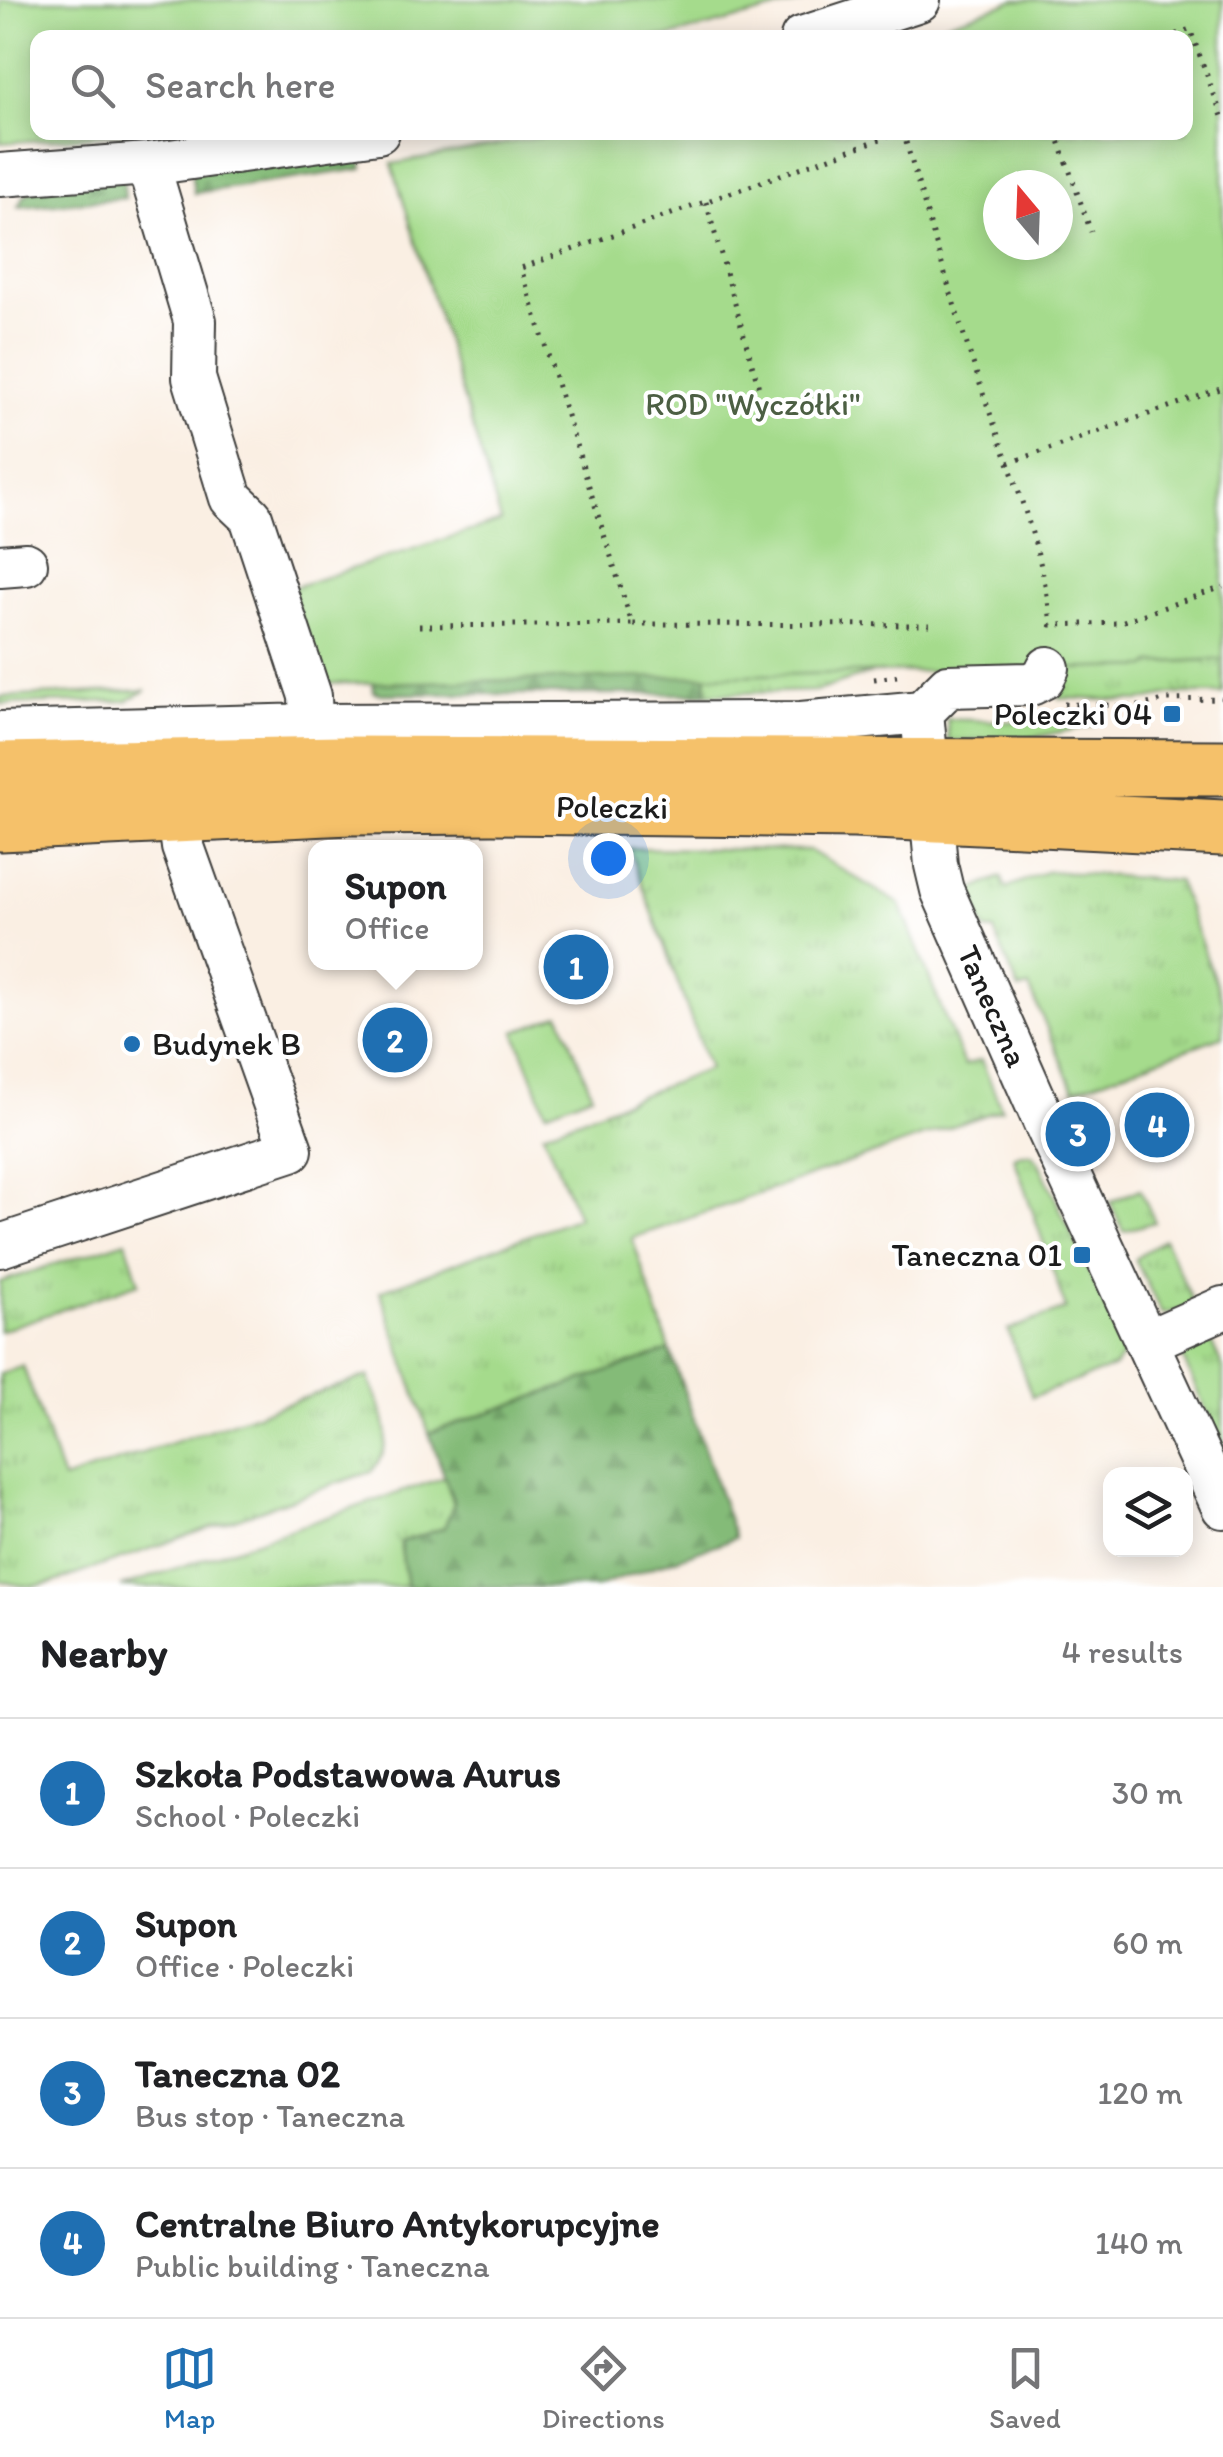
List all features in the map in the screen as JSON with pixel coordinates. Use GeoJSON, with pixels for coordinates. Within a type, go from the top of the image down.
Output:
{"type":"FeatureCollection","features":[{"type":"Feature","properties":{"kind":"main road","name":"Poleczki"},"geometry":{"type":"LineString","coordinates":[[0,770],[342,764],[928,791],[1223,828]]}},
{"type":"Feature","properties":{"kind":"main road","name":"Poleczki"},"geometry":{"type":"LineString","coordinates":[[0,823],[417,806],[855,810],[928,791],[1223,768]]}},
{"type":"Feature","properties":{"kind":"street"},"geometry":{"type":"LineString","coordinates":[[827,30],[919,0]]}},
{"type":"Feature","properties":{"kind":"street"},"geometry":{"type":"LineString","coordinates":[[0,175],[148,164],[320,140]]}},
{"type":"Feature","properties":{"kind":"street"},"geometry":{"type":"LineString","coordinates":[[148,164],[195,322],[194,378],[231,498],[251,517],[310,696],[311,724]]}},
{"type":"Feature","properties":{"kind":"street"},"geometry":{"type":"LineString","coordinates":[[0,733],[311,724],[801,723],[922,712],[948,686],[1031,684],[1042,678],[1052,685]]}},
{"type":"Feature","properties":{"kind":"street"},"geometry":{"type":"LineString","coordinates":[[922,712],[928,791]]}},
{"type":"Feature","properties":{"kind":"street","name":"Taneczna"},"geometry":{"type":"LineString","coordinates":[[928,791],[942,890],[1223,1507]]}},
{"type":"Feature","properties":{"kind":"street"},"geometry":{"type":"LineString","coordinates":[[0,1246],[291,1150],[183,847],[179,816]]}},
{"type":"Feature","properties":{"kind":"street"},"geometry":{"type":"LineString","coordinates":[[1146,1342],[1223,1308]]}},
{"type":"Feature","properties":{"kind":"path"},"geometry":{"type":"LineString","coordinates":[[1193,37],[1223,119]]}},
{"type":"Feature","properties":{"kind":"path"},"geometry":{"type":"LineString","coordinates":[[632,624],[521,268],[879,140]]}},
{"type":"Feature","properties":{"kind":"path"},"geometry":{"type":"LineString","coordinates":[[903,140],[1048,594],[1052,625],[1118,624],[1223,587]]}},
{"type":"Feature","properties":{"kind":"path"},"geometry":{"type":"LineString","coordinates":[[1059,140],[1091,232]]}},
{"type":"Feature","properties":{"kind":"path"},"geometry":{"type":"LineString","coordinates":[[706,202],[759,388]]}},
{"type":"Feature","properties":{"kind":"path"},"geometry":{"type":"LineString","coordinates":[[1007,463],[1223,388]]}},
{"type":"Feature","properties":{"kind":"path"},"geometry":{"type":"LineString","coordinates":[[419,626],[936,625]]}},
{"type":"Feature","properties":{"kind":"path"},"geometry":{"type":"LineString","coordinates":[[1052,685],[1139,706],[1164,700],[1223,700]]}},
{"type":"Feature","properties":{"kind":"green space"},"geometry":{"type":"Polygon","coordinates":[[[0,0],[811,0],[696,30],[30,30],[30,140],[41,140],[0,143],[0,0]]]}},
{"type":"Feature","properties":{"kind":"green space","name":"ROD \"Wyczółki\""},"geometry":{"type":"Polygon","coordinates":[[[1016,0],[1223,0],[1223,659],[1152,663],[1147,667],[318,684],[291,588],[501,521],[392,164],[524,140],[1193,140],[1193,30],[926,30],[1016,0]]]}},
{"type":"Feature","properties":{"kind":"green space"},"geometry":{"type":"Polygon","coordinates":[[[359,149],[363,169],[194,193],[191,170],[359,149]]]}},
{"type":"Feature","properties":{"kind":"green space"},"geometry":{"type":"Polygon","coordinates":[[[123,177],[125,198],[18,207],[36,186],[123,177]]]}},
{"type":"Feature","properties":{"kind":"green space"},"geometry":{"type":"Polygon","coordinates":[[[1223,659],[1223,694],[1173,694],[1138,701],[1059,698],[1061,667],[1147,667],[1152,663],[1223,659]]]}},
{"type":"Feature","properties":{"kind":"green space"},"geometry":{"type":"Polygon","coordinates":[[[877,671],[817,691],[707,694],[706,675],[877,671]]]}},
{"type":"Feature","properties":{"kind":"green space"},"geometry":{"type":"Polygon","coordinates":[[[706,675],[707,694],[381,694],[374,692],[373,683],[706,675]]]}},
{"type":"Feature","properties":{"kind":"green space"},"geometry":{"type":"Polygon","coordinates":[[[147,690],[127,701],[0,704],[0,697],[147,690]]]}},
{"type":"Feature","properties":{"kind":"green space"},"geometry":{"type":"Polygon","coordinates":[[[947,719],[1095,725],[1031,738],[948,741],[947,719]]]}},
{"type":"Feature","properties":{"kind":"green space"},"geometry":{"type":"Polygon","coordinates":[[[629,848],[809,850],[900,904],[964,1065],[981,1060],[1002,1109],[632,1238],[670,1350],[429,1433],[380,1291],[578,1217],[543,1133],[709,1069],[629,848]]]}},
{"type":"Feature","properties":{"kind":"green space"},"geometry":{"type":"Polygon","coordinates":[[[1048,871],[1178,881],[1223,1002],[1223,1036],[1074,1090],[1029,987],[1019,990],[994,931],[985,930],[968,892],[1001,877],[1006,888],[1048,871]]]}},
{"type":"Feature","properties":{"kind":"green space"},"geometry":{"type":"Polygon","coordinates":[[[560,1014],[592,1094],[546,1112],[515,1032],[560,1014]]]}},
{"type":"Feature","properties":{"kind":"green space"},"geometry":{"type":"Polygon","coordinates":[[[1032,1154],[1038,1161],[1126,1351],[1115,1367],[1032,1397],[1008,1330],[1066,1309],[1014,1157],[1032,1154]]]}},
{"type":"Feature","properties":{"kind":"green space"},"geometry":{"type":"Polygon","coordinates":[[[1140,1189],[1155,1222],[1123,1231],[1110,1202],[1140,1189]]]}},
{"type":"Feature","properties":{"kind":"green space"},"geometry":{"type":"Polygon","coordinates":[[[1164,1239],[1196,1308],[1162,1314],[1135,1259],[1164,1239]]]}},
{"type":"Feature","properties":{"kind":"green space"},"geometry":{"type":"Polygon","coordinates":[[[126,1241],[139,1283],[0,1331],[0,1282],[126,1241]]]}},
{"type":"Feature","properties":{"kind":"green space"},"geometry":{"type":"Polygon","coordinates":[[[1207,1333],[1223,1368],[1223,1449],[1180,1352],[1184,1345],[1207,1333]]]}},
{"type":"Feature","properties":{"kind":"green space"},"geometry":{"type":"Polygon","coordinates":[[[670,1350],[735,1538],[597,1587],[407,1587],[400,1542],[444,1528],[454,1503],[429,1433],[670,1350]]]}},
{"type":"Feature","properties":{"kind":"green space"},"geometry":{"type":"Polygon","coordinates":[[[23,1366],[63,1480],[368,1376],[385,1425],[385,1447],[372,1471],[55,1582],[13,1584],[0,1580],[0,1374],[23,1366]]]}},
{"type":"Feature","properties":{"kind":"green space"},"geometry":{"type":"Polygon","coordinates":[[[445,1477],[454,1503],[444,1528],[400,1542],[407,1587],[121,1587],[445,1477]]]}},
{"type":"Feature","properties":{"kind":"place","name":"Poleczki 04"},"geometry":{"type":"Point","coordinates":[1172,714]}},
{"type":"Feature","properties":{"kind":"place","name":"Szkoła Podstawowa Aurus"},"geometry":{"type":"Point","coordinates":[576,967]}},
{"type":"Feature","properties":{"kind":"place","name":"Supon"},"geometry":{"type":"Point","coordinates":[395,1040]}},
{"type":"Feature","properties":{"kind":"place","name":"Budynek B"},"geometry":{"type":"Point","coordinates":[132,1044]}},
{"type":"Feature","properties":{"kind":"place","name":"Centralne Biuro Antykorupcyjne"},"geometry":{"type":"Point","coordinates":[1157,1125]}},
{"type":"Feature","properties":{"kind":"place","name":"Taneczna 02"},"geometry":{"type":"Point","coordinates":[1078,1134]}},
{"type":"Feature","properties":{"kind":"place","name":"Taneczna 01"},"geometry":{"type":"Point","coordinates":[1082,1255]}}]}
